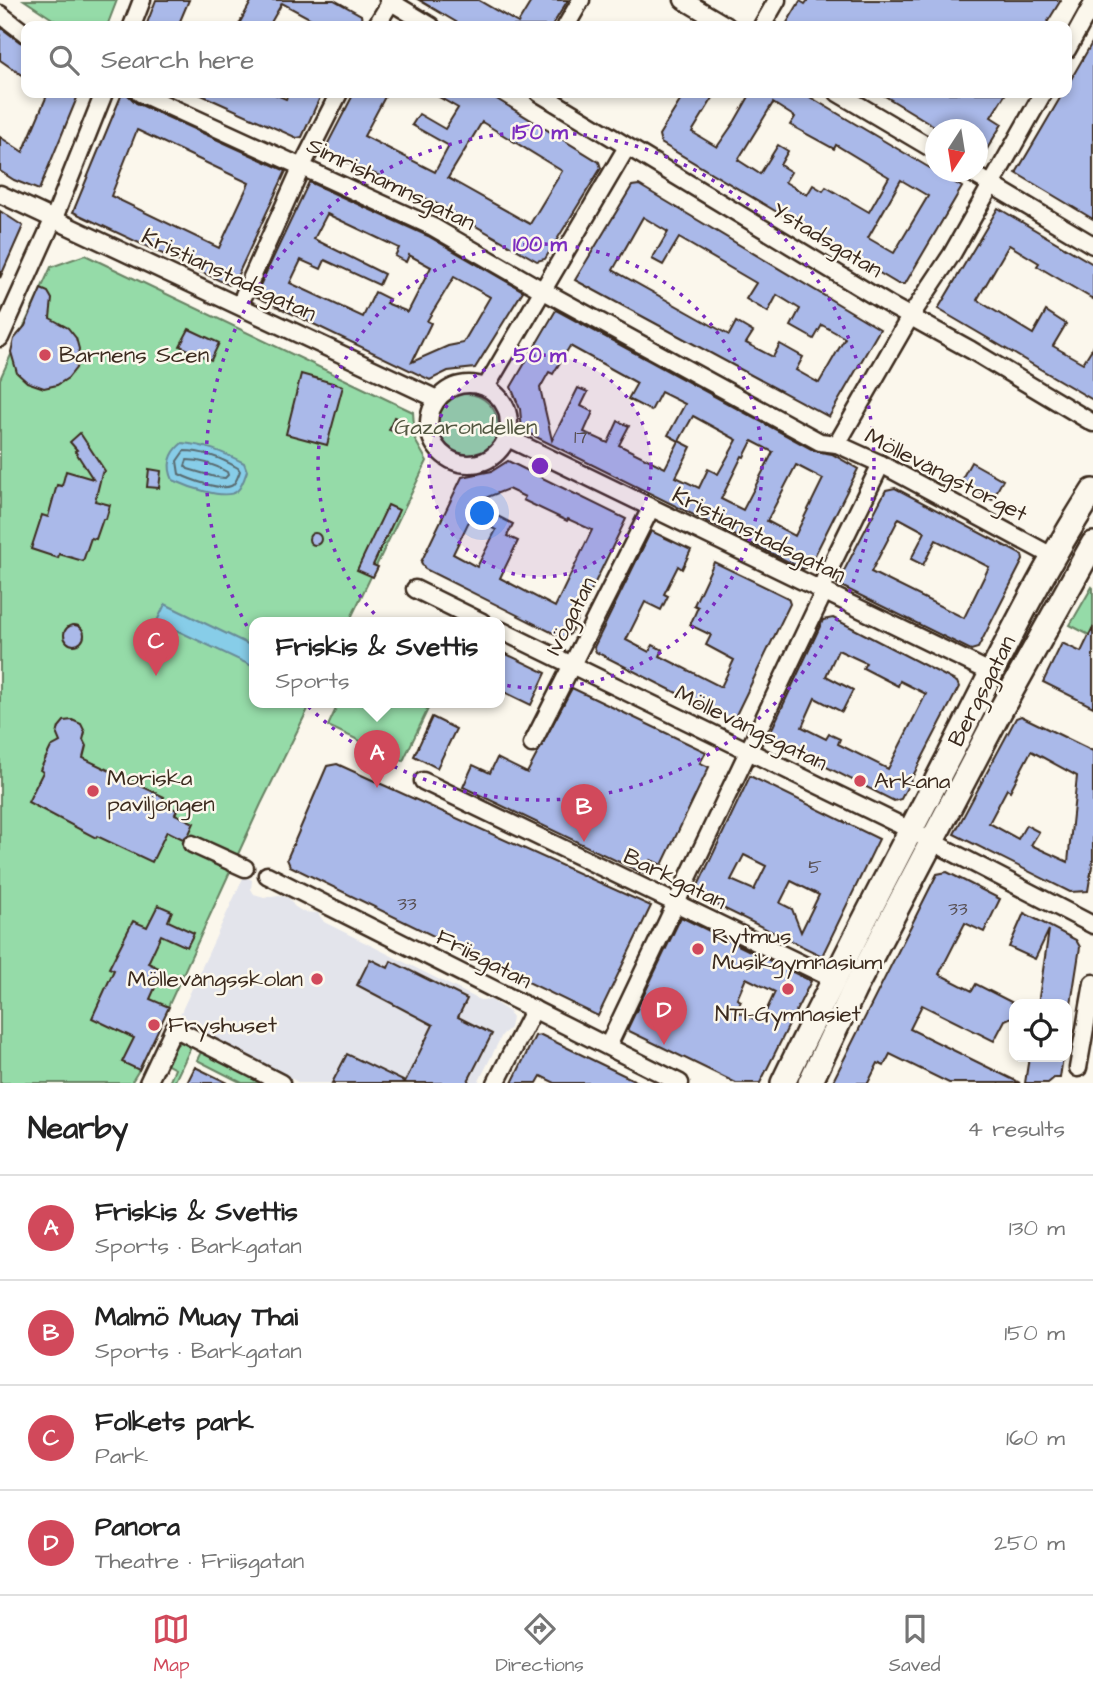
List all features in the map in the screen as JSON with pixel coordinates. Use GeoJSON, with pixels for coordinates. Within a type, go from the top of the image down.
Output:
{"type":"FeatureCollection","features":[{"type":"Feature","properties":{"kind":"street"},"geometry":{"type":"LineString","coordinates":[[134,21],[142,0]]}},
{"type":"Feature","properties":{"kind":"street"},"geometry":{"type":"LineString","coordinates":[[569,21],[581,0]]}},
{"type":"Feature","properties":{"kind":"street"},"geometry":{"type":"LineString","coordinates":[[683,0],[719,21]]}},
{"type":"Feature","properties":{"kind":"street"},"geometry":{"type":"LineString","coordinates":[[765,21],[778,0]]}},
{"type":"Feature","properties":{"kind":"street"},"geometry":{"type":"LineString","coordinates":[[379,21],[390,1],[423,21]]}},
{"type":"Feature","properties":{"kind":"street"},"geometry":{"type":"LineString","coordinates":[[1072,41],[1093,3]]}},
{"type":"Feature","properties":{"kind":"street"},"geometry":{"type":"LineString","coordinates":[[0,14],[21,30]]}},
{"type":"Feature","properties":{"kind":"street"},"geometry":{"type":"LineString","coordinates":[[0,338],[54,218],[102,98]]}},
{"type":"Feature","properties":{"kind":"street","name":"Simrishamnsgatan"},"geometry":{"type":"LineString","coordinates":[[152,98],[433,227],[542,290],[820,442],[837,444]]}},
{"type":"Feature","properties":{"kind":"street"},"geometry":{"type":"LineString","coordinates":[[244,295],[302,166],[336,98]]}},
{"type":"Feature","properties":{"kind":"street","name":"Ystadsgatan"},"geometry":{"type":"LineString","coordinates":[[547,98],[910,317],[1093,423]]}},
{"type":"Feature","properties":{"kind":"street"},"geometry":{"type":"LineString","coordinates":[[846,98],[925,144]]}},
{"type":"Feature","properties":{"kind":"street","name":"Möllevångstorget"},"geometry":{"type":"LineString","coordinates":[[1039,98],[952,254],[910,317],[837,444],[881,464],[1052,556]]}},
{"type":"Feature","properties":{"kind":"street"},"geometry":{"type":"LineString","coordinates":[[486,387],[627,147]]}},
{"type":"Feature","properties":{"kind":"street"},"geometry":{"type":"LineString","coordinates":[[988,182],[1093,245]]}},
{"type":"Feature","properties":{"kind":"street","name":"Kristianstadsgatan"},"geometry":{"type":"LineString","coordinates":[[0,194],[437,399]]}},
{"type":"Feature","properties":{"kind":"street"},"geometry":{"type":"LineString","coordinates":[[477,384],[486,387],[496,394],[506,408],[510,428],[508,438],[497,454],[481,463],[471,465],[452,461],[438,450],[430,434],[429,416],[437,399],[451,388],[477,384]]}},
{"type":"Feature","properties":{"kind":"street","name":"Kristianstadsgatan"},"geometry":{"type":"LineString","coordinates":[[508,438],[992,673]]}},
{"type":"Feature","properties":{"kind":"street"},"geometry":{"type":"LineString","coordinates":[[608,1046],[824,592],[825,578],[881,464]]}},
{"type":"Feature","properties":{"kind":"street","name":"Bergsgatan"},"geometry":{"type":"LineString","coordinates":[[783,1083],[832,979],[1052,556],[1093,491]]}},
{"type":"Feature","properties":{"kind":"street","name":"Ivögatan"},"geometry":{"type":"LineString","coordinates":[[532,744],[651,508]]}},
{"type":"Feature","properties":{"kind":"street","name":"Bergsgatan"},"geometry":{"type":"LineString","coordinates":[[810,1083],[854,990],[932,841],[1020,674],[1093,544]]}},
{"type":"Feature","properties":{"kind":"street"},"geometry":{"type":"LineString","coordinates":[[415,589],[472,617]]}},
{"type":"Feature","properties":{"kind":"street","name":"Möllevångsgatan"},"geometry":{"type":"LineString","coordinates":[[505,633],[932,841],[1093,925]]}},
{"type":"Feature","properties":{"kind":"street","name":"Barkgatan"},"geometry":{"type":"LineString","coordinates":[[422,781],[832,979]]}},
{"type":"Feature","properties":{"kind":"street"},"geometry":{"type":"LineString","coordinates":[[192,844],[245,868]]}},
{"type":"Feature","properties":{"kind":"street","name":"Friisgatan"},"geometry":{"type":"LineString","coordinates":[[267,875],[680,1083]]}},
{"type":"Feature","properties":{"kind":"street"},"geometry":{"type":"LineString","coordinates":[[1078,1068],[1093,982]]}},
{"type":"Feature","properties":{"kind":"street"},"geometry":{"type":"LineString","coordinates":[[496,1083],[534,1009]]}},
{"type":"Feature","properties":{"kind":"street"},"geometry":{"type":"LineString","coordinates":[[148,1083],[174,1028],[281,1083]]}},
{"type":"Feature","properties":{"kind":"shaded area","name":"Möllevångsskolan"},"geometry":{"type":"Polygon","coordinates":[[[244,876],[252,880],[251,889],[254,894],[289,898],[294,906],[303,912],[318,913],[324,922],[480,1000],[491,1000],[508,1011],[512,1017],[510,1028],[502,1035],[478,1083],[300,1083],[177,1021],[244,876]]]}},
{"type":"Feature","properties":{"kind":"green space"},"geometry":{"type":"Polygon","coordinates":[[[24,0],[117,0],[109,21],[56,21],[24,0]]]}},
{"type":"Feature","properties":{"kind":"green space"},"geometry":{"type":"Polygon","coordinates":[[[85,255],[413,412],[415,440],[427,461],[351,617],[249,617],[249,708],[308,709],[131,1083],[0,1083],[0,379],[51,267],[85,255]]]}},
{"type":"Feature","properties":{"kind":"green space","name":"Gazarondellen"},"geometry":{"type":"Polygon","coordinates":[[[466,394],[484,400],[492,408],[498,426],[492,444],[484,452],[466,458],[448,452],[440,444],[434,426],[440,408],[448,400],[466,394]]]}},
{"type":"Feature","properties":{"kind":"green space"},"geometry":{"type":"Polygon","coordinates":[[[1093,588],[1093,637],[1070,625],[1093,588]]]}},
{"type":"Feature","properties":{"kind":"green space"},"geometry":{"type":"Polygon","coordinates":[[[336,708],[428,709],[403,761],[328,726],[336,708]]]}},
{"type":"Feature","properties":{"kind":"green space"},"geometry":{"type":"Polygon","coordinates":[[[182,1041],[192,1045],[174,1083],[169,1083],[175,1069],[166,1064],[174,1047],[182,1041]]]}},
{"type":"Feature","properties":{"kind":"green space"},"geometry":{"type":"Polygon","coordinates":[[[202,1050],[270,1083],[242,1083],[197,1060],[202,1050]]]}},
{"type":"Feature","properties":{"kind":"water"},"geometry":{"type":"Polygon","coordinates":[[[182,443],[214,450],[244,463],[247,471],[239,489],[231,494],[215,493],[173,480],[170,460],[182,443]]]}},
{"type":"Feature","properties":{"kind":"water"},"geometry":{"type":"Polygon","coordinates":[[[165,604],[249,645],[249,665],[157,621],[165,604]]]}},
{"type":"Feature","properties":{"kind":"building"},"geometry":{"type":"Polygon","coordinates":[[[156,0],[189,0],[180,21],[148,21],[156,0]]]}},
{"type":"Feature","properties":{"kind":"building"},"geometry":{"type":"Polygon","coordinates":[[[252,0],[334,0],[361,15],[362,21],[315,21],[282,3],[272,21],[241,21],[252,0]]]}},
{"type":"Feature","properties":{"kind":"building"},"geometry":{"type":"Polygon","coordinates":[[[419,0],[478,0],[515,21],[455,21],[419,0]]]}},
{"type":"Feature","properties":{"kind":"building"},"geometry":{"type":"Polygon","coordinates":[[[532,0],[568,0],[555,21],[519,21],[532,0]]]}},
{"type":"Feature","properties":{"kind":"building"},"geometry":{"type":"Polygon","coordinates":[[[808,0],[1061,0],[1048,21],[788,21],[800,1],[805,4],[808,0]]]}},
{"type":"Feature","properties":{"kind":"building"},"geometry":{"type":"Polygon","coordinates":[[[0,27],[21,42],[21,75],[0,60],[0,27]]]}},
{"type":"Feature","properties":{"kind":"building"},"geometry":{"type":"Polygon","coordinates":[[[1093,41],[1093,219],[1016,173],[1060,98],[1072,98],[1072,77],[1093,41]]]}},
{"type":"Feature","properties":{"kind":"building"},"geometry":{"type":"Polygon","coordinates":[[[46,98],[77,98],[39,190],[0,171],[0,137],[23,152],[46,98]]]}},
{"type":"Feature","properties":{"kind":"building"},"geometry":{"type":"Polygon","coordinates":[[[120,98],[131,98],[136,103],[286,171],[234,283],[229,285],[73,212],[120,98]],[[137,130],[111,196],[219,248],[249,183],[137,130]]]}},
{"type":"Feature","properties":{"kind":"building"},"geometry":{"type":"Polygon","coordinates":[[[208,98],[320,98],[302,137],[297,138],[208,98]]]}},
{"type":"Feature","properties":{"kind":"building"},"geometry":{"type":"Polygon","coordinates":[[[351,98],[384,98],[364,136],[435,172],[449,146],[412,125],[419,114],[445,129],[458,108],[441,98],[495,98],[599,162],[601,168],[545,259],[537,261],[435,203],[329,155],[326,147],[351,98]],[[482,122],[448,178],[530,224],[562,171],[482,122]]]}},
{"type":"Feature","properties":{"kind":"building"},"geometry":{"type":"Polygon","coordinates":[[[682,98],[713,98],[692,132],[717,147],[748,98],[811,98],[925,165],[925,182],[954,182],[962,187],[905,284],[898,284],[661,143],[659,135],[682,98]],[[773,103],[738,160],[760,174],[778,145],[788,151],[780,165],[791,172],[785,182],[807,195],[813,185],[823,191],[826,187],[869,212],[889,177],[836,145],[834,149],[790,125],[795,117],[773,103]],[[901,180],[868,238],[894,253],[928,196],[901,180]]]}},
{"type":"Feature","properties":{"kind":"building"},"geometry":{"type":"Polygon","coordinates":[[[888,98],[1003,98],[991,117],[1002,124],[988,147],[988,119],[925,120],[888,98]]]}},
{"type":"Feature","properties":{"kind":"building"},"geometry":{"type":"Polygon","coordinates":[[[309,182],[428,236],[523,291],[475,368],[448,371],[430,380],[255,296],[309,182]],[[327,214],[314,239],[384,274],[379,285],[325,260],[321,269],[301,260],[290,283],[363,317],[375,292],[389,299],[386,303],[408,312],[431,267],[409,255],[406,262],[395,256],[399,248],[327,214]],[[454,277],[427,321],[431,323],[412,362],[448,346],[463,343],[490,297],[454,277]]]}},
{"type":"Feature","properties":{"kind":"building"},"geometry":{"type":"Polygon","coordinates":[[[639,185],[880,329],[829,417],[575,280],[632,186],[639,185]],[[643,217],[613,270],[729,335],[736,322],[753,332],[746,343],[773,357],[780,344],[803,357],[796,370],[819,383],[845,338],[822,325],[814,339],[791,326],[800,309],[777,295],[768,312],[746,299],[756,283],[679,238],[663,265],[652,259],[668,232],[643,217]]]}},
{"type":"Feature","properties":{"kind":"building"},"geometry":{"type":"Polygon","coordinates":[[[998,208],[1093,264],[1093,299],[1037,266],[1039,263],[1009,245],[977,300],[1033,334],[1046,311],[1066,324],[1053,346],[1083,363],[1093,347],[1093,400],[938,309],[998,208]]]}},
{"type":"Feature","properties":{"kind":"building"},"geometry":{"type":"Polygon","coordinates":[[[0,211],[23,226],[0,278],[0,211]]]}},
{"type":"Feature","properties":{"kind":"building","name":"Barnens Scen"},"geometry":{"type":"Polygon","coordinates":[[[41,289],[48,292],[52,299],[50,318],[68,328],[76,338],[79,349],[76,368],[68,378],[57,385],[44,388],[27,382],[17,373],[11,352],[14,339],[25,326],[41,289]]]}},
{"type":"Feature","properties":{"kind":"building"},"geometry":{"type":"Polygon","coordinates":[[[556,310],[815,451],[832,454],[858,469],[809,567],[803,569],[522,430],[520,409],[511,387],[556,310]],[[570,346],[553,374],[549,372],[540,388],[552,440],[578,388],[588,392],[581,406],[593,412],[584,432],[608,443],[618,421],[629,426],[619,445],[665,468],[679,441],[668,435],[685,404],[661,392],[651,411],[628,399],[637,383],[570,346]],[[693,416],[679,441],[691,447],[676,477],[699,488],[708,469],[718,474],[737,440],[693,416]],[[752,441],[744,457],[742,456],[721,499],[743,510],[773,452],[752,441]],[[796,465],[767,521],[795,536],[823,479],[796,465]]]}},
{"type":"Feature","properties":{"kind":"building"},"geometry":{"type":"Polygon","coordinates":[[[189,329],[219,343],[211,360],[180,346],[189,329]]]}},
{"type":"Feature","properties":{"kind":"building"},"geometry":{"type":"Polygon","coordinates":[[[301,374],[343,386],[327,445],[286,434],[301,374]]]}},
{"type":"Feature","properties":{"kind":"building"},"geometry":{"type":"Polygon","coordinates":[[[394,417],[406,422],[401,434],[389,430],[394,417]]]}},
{"type":"Feature","properties":{"kind":"building"},"geometry":{"type":"Polygon","coordinates":[[[80,433],[105,471],[102,473],[95,501],[110,505],[96,539],[91,538],[83,561],[59,554],[58,558],[31,549],[42,515],[48,517],[57,485],[62,486],[66,471],[93,479],[70,442],[80,433]]]}},
{"type":"Feature","properties":{"kind":"building"},"geometry":{"type":"Polygon","coordinates":[[[508,461],[626,519],[570,634],[563,638],[425,569],[421,562],[462,477],[492,471],[508,461]],[[508,489],[472,503],[513,524],[507,536],[518,541],[500,578],[555,607],[592,530],[523,500],[525,497],[508,489]],[[471,517],[453,554],[477,567],[496,530],[471,517]]]}},
{"type":"Feature","properties":{"kind":"building"},"geometry":{"type":"Polygon","coordinates":[[[971,462],[1003,480],[992,500],[960,482],[971,462]]]}},
{"type":"Feature","properties":{"kind":"building"},"geometry":{"type":"Polygon","coordinates":[[[149,469],[161,471],[159,488],[147,487],[149,469]]]}},
{"type":"Feature","properties":{"kind":"building"},"geometry":{"type":"Polygon","coordinates":[[[895,488],[1022,555],[1023,560],[978,648],[971,650],[837,584],[886,490],[895,488]],[[899,518],[871,572],[964,618],[989,567],[936,540],[923,565],[911,559],[925,532],[899,518]]]}},
{"type":"Feature","properties":{"kind":"building"},"geometry":{"type":"Polygon","coordinates":[[[388,505],[399,510],[373,565],[378,567],[373,577],[357,570],[388,505]]]}},
{"type":"Feature","properties":{"kind":"building"},"geometry":{"type":"Polygon","coordinates":[[[651,531],[691,550],[682,569],[678,566],[664,594],[668,596],[661,610],[645,602],[626,640],[649,652],[653,645],[663,650],[660,656],[721,687],[734,660],[706,645],[711,635],[690,625],[698,607],[694,605],[714,562],[788,598],[790,604],[735,717],[730,720],[596,652],[594,647],[651,531]]]}},
{"type":"Feature","properties":{"kind":"building"},"geometry":{"type":"Polygon","coordinates":[[[315,533],[321,539],[315,545],[309,539],[315,533]]]}},
{"type":"Feature","properties":{"kind":"building"},"geometry":{"type":"Polygon","coordinates":[[[833,618],[957,682],[959,687],[901,799],[894,801],[771,739],[770,733],[823,620],[833,618]],[[838,650],[826,676],[853,690],[842,712],[815,698],[802,727],[826,739],[829,734],[840,739],[838,744],[888,769],[926,694],[900,681],[898,686],[863,668],[866,663],[838,650]]]}},
{"type":"Feature","properties":{"kind":"building"},"geometry":{"type":"Polygon","coordinates":[[[70,625],[78,625],[84,635],[78,645],[70,645],[64,639],[64,631],[70,625]]]}},
{"type":"Feature","properties":{"kind":"building"},"geometry":{"type":"Polygon","coordinates":[[[1093,627],[1093,707],[1043,682],[1062,643],[1081,652],[1093,627]]]}},
{"type":"Feature","properties":{"kind":"building"},"geometry":{"type":"Polygon","coordinates":[[[505,653],[546,673],[531,705],[505,692],[505,653]]]}},
{"type":"Feature","properties":{"kind":"building"},"geometry":{"type":"Polygon","coordinates":[[[572,688],[706,752],[700,763],[709,767],[662,865],[651,860],[644,874],[463,787],[473,765],[490,773],[497,758],[527,773],[572,688]]]}},
{"type":"Feature","properties":{"kind":"building"},"geometry":{"type":"Polygon","coordinates":[[[1021,716],[1093,751],[1093,860],[1088,891],[1070,892],[954,834],[1016,718],[1021,716]],[[1031,751],[989,823],[1018,839],[1026,825],[1039,832],[1031,845],[1068,862],[1077,776],[1031,751]]]}},
{"type":"Feature","properties":{"kind":"building"},"geometry":{"type":"Polygon","coordinates":[[[432,717],[456,729],[437,768],[414,756],[432,717]]]}},
{"type":"Feature","properties":{"kind":"building","name":"Moriska paviljongen"},"geometry":{"type":"Polygon","coordinates":[[[72,720],[81,724],[85,732],[83,758],[164,797],[160,803],[177,810],[175,814],[194,823],[189,834],[183,839],[167,831],[152,862],[97,836],[96,838],[28,802],[43,772],[40,770],[51,747],[60,742],[57,735],[59,727],[64,721],[72,720]]]}},
{"type":"Feature","properties":{"kind":"building"},"geometry":{"type":"Polygon","coordinates":[[[337,764],[651,906],[598,1016],[290,866],[287,859],[327,766],[337,764]]]}},
{"type":"Feature","properties":{"kind":"building"},"geometry":{"type":"Polygon","coordinates":[[[750,776],[879,839],[822,956],[694,894],[750,776]],[[744,855],[731,880],[754,890],[766,866],[744,855]],[[791,881],[780,903],[792,909],[801,932],[819,895],[791,881]]]}},
{"type":"Feature","properties":{"kind":"building"},"geometry":{"type":"Polygon","coordinates":[[[947,872],[1000,899],[984,932],[965,923],[939,974],[972,991],[976,984],[1009,1001],[1009,1018],[1005,1020],[994,1041],[922,1005],[910,1029],[1020,1083],[949,1083],[890,1054],[884,1066],[878,1063],[868,1083],[832,1083],[937,874],[947,872]]]}},
{"type":"Feature","properties":{"kind":"building"},"geometry":{"type":"Polygon","coordinates":[[[158,905],[172,911],[168,921],[194,933],[187,947],[161,935],[148,963],[163,970],[150,999],[169,1007],[139,1070],[122,1062],[134,1038],[92,1018],[114,970],[109,968],[133,921],[147,927],[158,905]]]}},
{"type":"Feature","properties":{"kind":"building"},"geometry":{"type":"Polygon","coordinates":[[[1024,913],[1076,940],[1080,947],[1072,999],[1039,999],[1049,930],[1035,959],[1009,947],[1024,913]]]}},
{"type":"Feature","properties":{"kind":"building"},"geometry":{"type":"Polygon","coordinates":[[[681,917],[811,981],[760,1083],[736,1083],[627,1030],[681,917]],[[746,978],[737,999],[741,1001],[736,1011],[761,1022],[775,992],[746,978]]]}},
{"type":"Feature","properties":{"kind":"building"},"geometry":{"type":"Polygon","coordinates":[[[370,959],[388,968],[391,961],[467,999],[458,1017],[492,1034],[467,1083],[332,1083],[347,1054],[405,1082],[433,1025],[357,985],[370,959]]]}},
{"type":"Feature","properties":{"kind":"building"},"geometry":{"type":"Polygon","coordinates":[[[541,1035],[640,1083],[555,1083],[541,1076],[537,1083],[512,1083],[535,1036],[541,1035]]]}},
{"type":"Feature","properties":{"kind":"building"},"geometry":{"type":"Polygon","coordinates":[[[1028,1062],[1062,1062],[1060,1078],[1054,1078],[1048,1083],[1025,1083],[1028,1062]]]}},
{"type":"Feature","properties":{"kind":"building"},"geometry":{"type":"Polygon","coordinates":[[[195,1067],[228,1083],[187,1083],[195,1067]]]}},
{"type":"Feature","properties":{"kind":"place","name":"Barnens Scen"},"geometry":{"type":"Point","coordinates":[45,355]}},
{"type":"Feature","properties":{"kind":"place","name":"Folkets park"},"geometry":{"type":"Point","coordinates":[156,676]}},
{"type":"Feature","properties":{"kind":"place","name":"Arkana"},"geometry":{"type":"Point","coordinates":[860,781]}},
{"type":"Feature","properties":{"kind":"place","name":"Friskis & Svettis"},"geometry":{"type":"Point","coordinates":[377,788]}},
{"type":"Feature","properties":{"kind":"place","name":"Moriska paviljongen"},"geometry":{"type":"Point","coordinates":[93,791]}},
{"type":"Feature","properties":{"kind":"place","name":"Malmö Muay Thai"},"geometry":{"type":"Point","coordinates":[584,842]}},
{"type":"Feature","properties":{"kind":"place","name":"Rytmus Musikgymnasium"},"geometry":{"type":"Point","coordinates":[698,949]}},
{"type":"Feature","properties":{"kind":"place","name":"Möllevångsskolan"},"geometry":{"type":"Point","coordinates":[317,979]}},
{"type":"Feature","properties":{"kind":"place","name":"NTI-Gymnasiet"},"geometry":{"type":"Point","coordinates":[788,989]}},
{"type":"Feature","properties":{"kind":"place","name":"Fryshuset"},"geometry":{"type":"Point","coordinates":[154,1025]}},
{"type":"Feature","properties":{"kind":"place","name":"Panora"},"geometry":{"type":"Point","coordinates":[664,1045]}}]}
